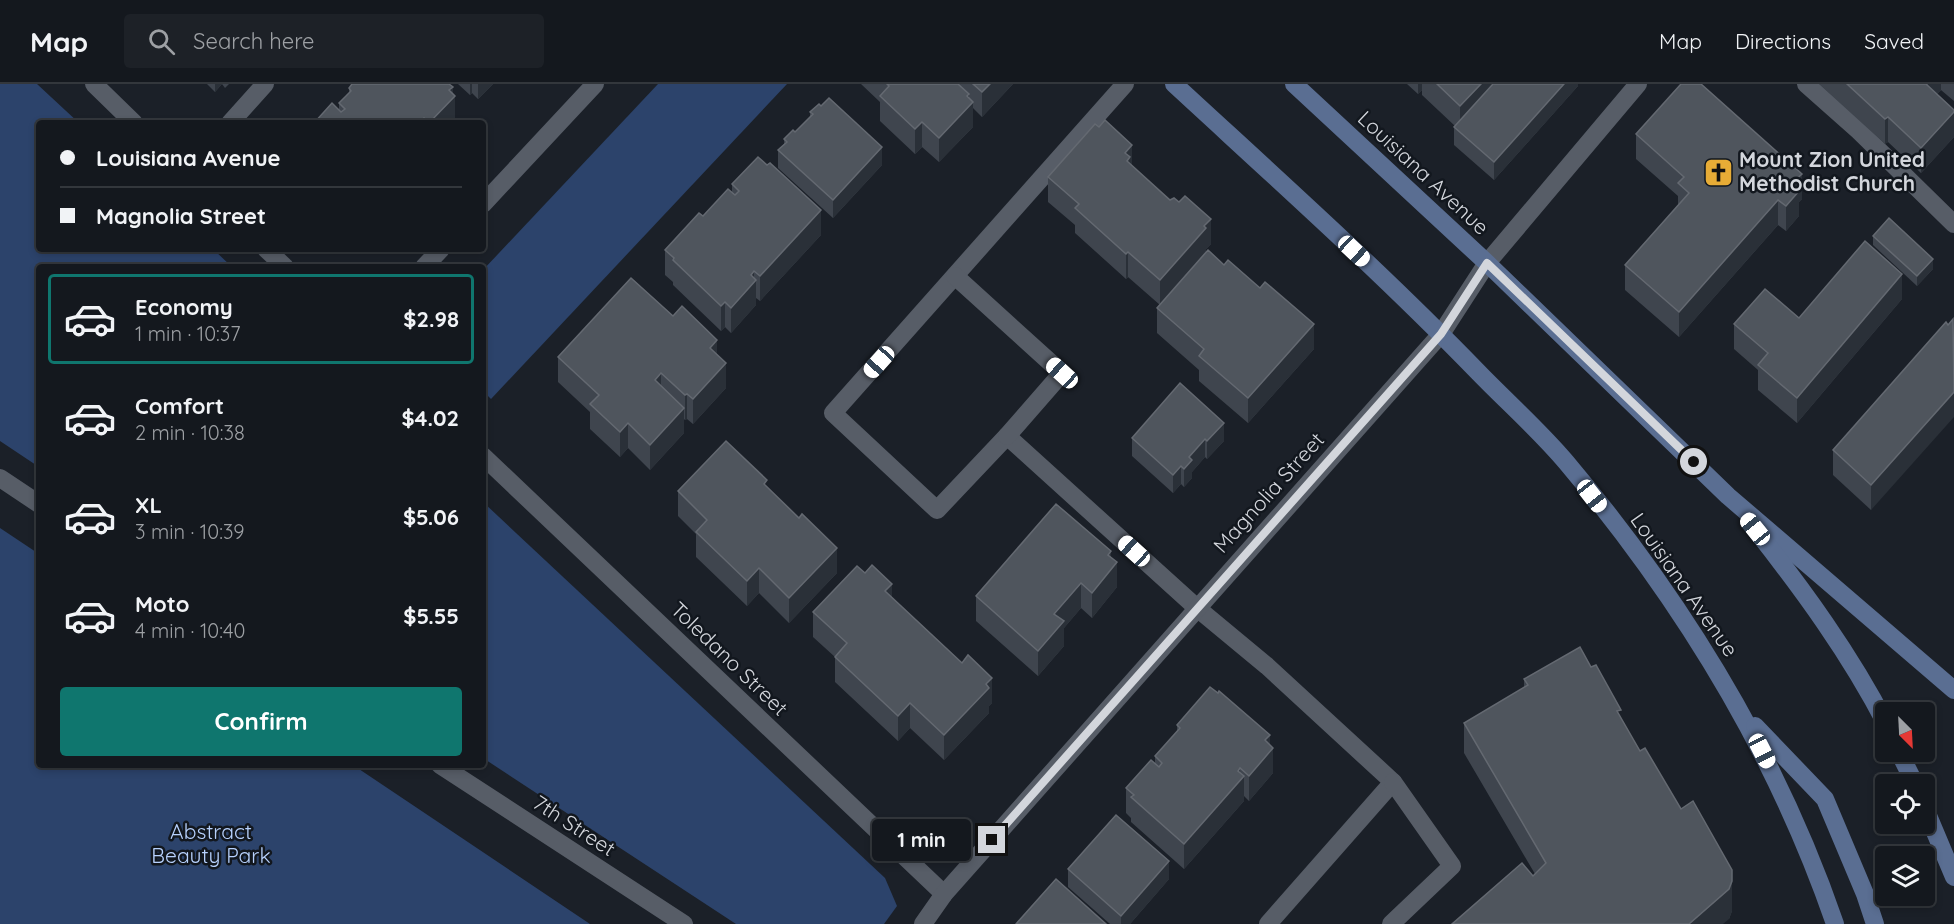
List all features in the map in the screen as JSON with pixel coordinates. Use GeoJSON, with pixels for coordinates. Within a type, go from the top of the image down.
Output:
{"type":"FeatureCollection","features":[{"type":"Feature","properties":{"kind":"street"},"geometry":{"type":"LineString","coordinates":[[94,84],[131,120]]}},
{"type":"Feature","properties":{"kind":"street"},"geometry":{"type":"LineString","coordinates":[[233,120],[265,84]]}},
{"type":"Feature","properties":{"kind":"street"},"geometry":{"type":"LineString","coordinates":[[486,201],[595,84]]}},
{"type":"Feature","properties":{"kind":"street"},"geometry":{"type":"LineString","coordinates":[[955,276],[1062,373],[1007,436],[937,510],[833,413],[1125,84]]}},
{"type":"Feature","properties":{"kind":"street","name":"Louisiana Avenue"},"geometry":{"type":"LineString","coordinates":[[1174,84],[1441,334],[1564,460],[1634,549],[1700,642],[1742,711],[1806,843],[1835,924]]}},
{"type":"Feature","properties":{"kind":"street","name":"Louisiana Avenue"},"geometry":{"type":"LineString","coordinates":[[1294,84],[1487,263],[1728,495],[1954,690]]}},
{"type":"Feature","properties":{"kind":"street","name":"Magnolia Street"},"geometry":{"type":"LineString","coordinates":[[923,924],[944,894],[1441,334],[1487,263],[1638,84]]}},
{"type":"Feature","properties":{"kind":"street"},"geometry":{"type":"LineString","coordinates":[[1806,84],[1860,130],[1954,224]]}},
{"type":"Feature","properties":{"kind":"street"},"geometry":{"type":"LineString","coordinates":[[269,252],[282,264]]}},
{"type":"Feature","properties":{"kind":"street"},"geometry":{"type":"LineString","coordinates":[[427,264],[438,252]]}},
{"type":"Feature","properties":{"kind":"street"},"geometry":{"type":"LineString","coordinates":[[1007,436],[1197,608],[1267,666],[1394,782],[1452,866],[1391,924]]}},
{"type":"Feature","properties":{"kind":"street","name":"Toledano Street"},"geometry":{"type":"LineString","coordinates":[[486,459],[944,894]]}},
{"type":"Feature","properties":{"kind":"street"},"geometry":{"type":"LineString","coordinates":[[0,478],[36,502]]}},
{"type":"Feature","properties":{"kind":"street","name":"Louisiana Avenue"},"geometry":{"type":"LineString","coordinates":[[1728,495],[1808,596],[1875,703]]}},
{"type":"Feature","properties":{"kind":"street","name":"Louisiana Avenue"},"geometry":{"type":"LineString","coordinates":[[1742,711],[1825,799],[1875,924]]}},
{"type":"Feature","properties":{"kind":"street","name":"7th Street"},"geometry":{"type":"LineString","coordinates":[[445,768],[684,924]]}},
{"type":"Feature","properties":{"kind":"street"},"geometry":{"type":"LineString","coordinates":[[1268,924],[1394,782]]}},
{"type":"Feature","properties":{"kind":"street"},"geometry":{"type":"LineString","coordinates":[[1935,832],[1954,877]]}},
{"type":"Feature","properties":{"kind":"green space"},"geometry":{"type":"Polygon","coordinates":[[[0,84],[37,84],[76,120],[36,120],[36,252],[216,252],[229,264],[36,264],[36,465],[0,441],[0,84]]]}},
{"type":"Feature","properties":{"kind":"green space"},"geometry":{"type":"Polygon","coordinates":[[[658,84],[787,84],[491,399],[486,394],[486,267],[658,84]]]}},
{"type":"Feature","properties":{"kind":"green space"},"geometry":{"type":"Polygon","coordinates":[[[486,505],[885,878],[897,906],[884,924],[736,924],[486,760],[486,505]]]}},
{"type":"Feature","properties":{"kind":"green space","name":"Abstract Beauty Park"},"geometry":{"type":"Polygon","coordinates":[[[0,528],[36,552],[36,768],[357,768],[590,924],[0,924],[0,528]]]}},
{"type":"Feature","properties":{"kind":"building"},"geometry":{"type":"Polygon","coordinates":[[[352,84],[449,84],[453,87],[449,90],[455,96],[432,120],[424,118],[422,120],[317,120],[332,103],[341,112],[345,109],[339,103],[351,91],[349,88],[352,84]]]}},
{"type":"Feature","properties":{"kind":"building"},"geometry":{"type":"Polygon","coordinates":[[[887,84],[958,84],[969,94],[967,96],[973,102],[939,138],[922,122],[915,129],[880,96],[889,86],[887,84]]]}},
{"type":"Feature","properties":{"kind":"building"},"geometry":{"type":"Polygon","coordinates":[[[973,84],[990,84],[982,92],[973,84]]]}},
{"type":"Feature","properties":{"kind":"building"},"geometry":{"type":"Polygon","coordinates":[[[1437,84],[1481,84],[1460,106],[1437,84]]]}},
{"type":"Feature","properties":{"kind":"building"},"geometry":{"type":"Polygon","coordinates":[[[1493,84],[1564,84],[1494,162],[1454,127],[1493,84]]]}},
{"type":"Feature","properties":{"kind":"building"},"geometry":{"type":"Polygon","coordinates":[[[1681,84],[1701,84],[1802,174],[1791,184],[1799,191],[1786,206],[1778,200],[1679,312],[1625,265],[1689,193],[1678,183],[1684,177],[1636,134],[1681,84]]]}},
{"type":"Feature","properties":{"kind":"building"},"geometry":{"type":"Polygon","coordinates":[[[1847,84],[1926,84],[1954,112],[1921,148],[1888,117],[1885,119],[1847,84]]]}},
{"type":"Feature","properties":{"kind":"building"},"geometry":{"type":"Polygon","coordinates":[[[829,98],[882,147],[833,200],[778,150],[787,142],[784,139],[793,130],[795,132],[813,114],[810,112],[829,98]]]}},
{"type":"Feature","properties":{"kind":"building"},"geometry":{"type":"Polygon","coordinates":[[[1105,120],[1132,145],[1125,153],[1130,157],[1127,161],[1170,200],[1174,198],[1179,202],[1185,196],[1211,219],[1204,226],[1206,228],[1160,280],[1128,252],[1126,254],[1075,208],[1079,204],[1048,177],[1095,124],[1099,127],[1105,120]]]}},
{"type":"Feature","properties":{"kind":"building"},"geometry":{"type":"Polygon","coordinates":[[[758,157],[767,165],[770,163],[821,210],[760,276],[754,271],[751,275],[756,280],[731,308],[725,302],[721,306],[665,250],[699,213],[703,216],[728,189],[735,195],[739,191],[732,184],[758,157]]]}},
{"type":"Feature","properties":{"kind":"building"},"geometry":{"type":"Polygon","coordinates":[[[1889,218],[1933,259],[1917,276],[1873,236],[1889,218]]]}},
{"type":"Feature","properties":{"kind":"building"},"geometry":{"type":"Polygon","coordinates":[[[1865,241],[1902,274],[1797,398],[1758,365],[1768,353],[1734,324],[1765,289],[1799,318],[1865,241]]]}},
{"type":"Feature","properties":{"kind":"building"},"geometry":{"type":"Polygon","coordinates":[[[1208,250],[1224,265],[1228,260],[1260,288],[1265,282],[1314,324],[1248,398],[1199,356],[1204,349],[1157,308],[1208,250]]]}},
{"type":"Feature","properties":{"kind":"building"},"geometry":{"type":"Polygon","coordinates":[[[631,278],[673,316],[682,306],[717,340],[710,348],[726,363],[693,399],[685,395],[661,373],[655,380],[684,408],[650,445],[628,423],[620,432],[590,404],[599,395],[558,357],[631,278]]]}},
{"type":"Feature","properties":{"kind":"building"},"geometry":{"type":"Polygon","coordinates":[[[1953,319],[1954,392],[1871,485],[1833,450],[1946,322],[1948,325],[1953,319]]]}},
{"type":"Feature","properties":{"kind":"building"},"geometry":{"type":"Polygon","coordinates":[[[1180,383],[1224,423],[1189,457],[1192,460],[1184,469],[1181,466],[1173,475],[1132,438],[1180,383]]]}},
{"type":"Feature","properties":{"kind":"building"},"geometry":{"type":"Polygon","coordinates":[[[726,441],[767,480],[764,484],[799,518],[802,514],[837,548],[789,598],[759,568],[747,581],[696,532],[707,520],[678,491],[726,441]]]}},
{"type":"Feature","properties":{"kind":"building"},"geometry":{"type":"Polygon","coordinates":[[[1056,504],[1111,551],[1108,555],[1117,562],[1092,593],[1081,583],[1054,614],[1064,621],[1038,651],[976,596],[1056,504]]]}},
{"type":"Feature","properties":{"kind":"building"},"geometry":{"type":"Polygon","coordinates":[[[872,565],[892,584],[885,591],[962,663],[968,655],[992,678],[986,684],[989,688],[944,735],[910,703],[898,716],[835,657],[847,643],[813,612],[857,566],[865,573],[872,565]]]}},
{"type":"Feature","properties":{"kind":"building"},"geometry":{"type":"Polygon","coordinates":[[[1580,647],[1591,667],[1596,665],[1621,710],[1617,711],[1640,751],[1645,748],[1681,809],[1693,801],[1732,870],[1729,889],[1689,924],[1452,924],[1522,863],[1533,876],[1546,863],[1464,723],[1528,685],[1524,679],[1580,647]]]}},
{"type":"Feature","properties":{"kind":"building"},"geometry":{"type":"Polygon","coordinates":[[[1210,687],[1218,693],[1219,691],[1270,735],[1265,740],[1273,748],[1249,776],[1240,768],[1238,771],[1244,776],[1184,844],[1131,797],[1134,795],[1126,788],[1151,760],[1159,767],[1162,763],[1155,756],[1180,728],[1177,725],[1210,687]]]}},
{"type":"Feature","properties":{"kind":"building"},"geometry":{"type":"Polygon","coordinates":[[[1116,815],[1169,861],[1121,916],[1068,869],[1116,815]]]}},
{"type":"Feature","properties":{"kind":"building"},"geometry":{"type":"Polygon","coordinates":[[[1056,879],[1106,924],[1016,924],[1056,879]]]}},
{"type":"Feature","properties":{"kind":"place","name":"Mount Zion United Methodist Church"},"geometry":{"type":"Point","coordinates":[1718,172]}},
{"type":"Feature","properties":{"kind":"route"},"geometry":{"type":"LineString","coordinates":[[992,840],[1441,334],[1487,263],[1694,462]]}}]}
